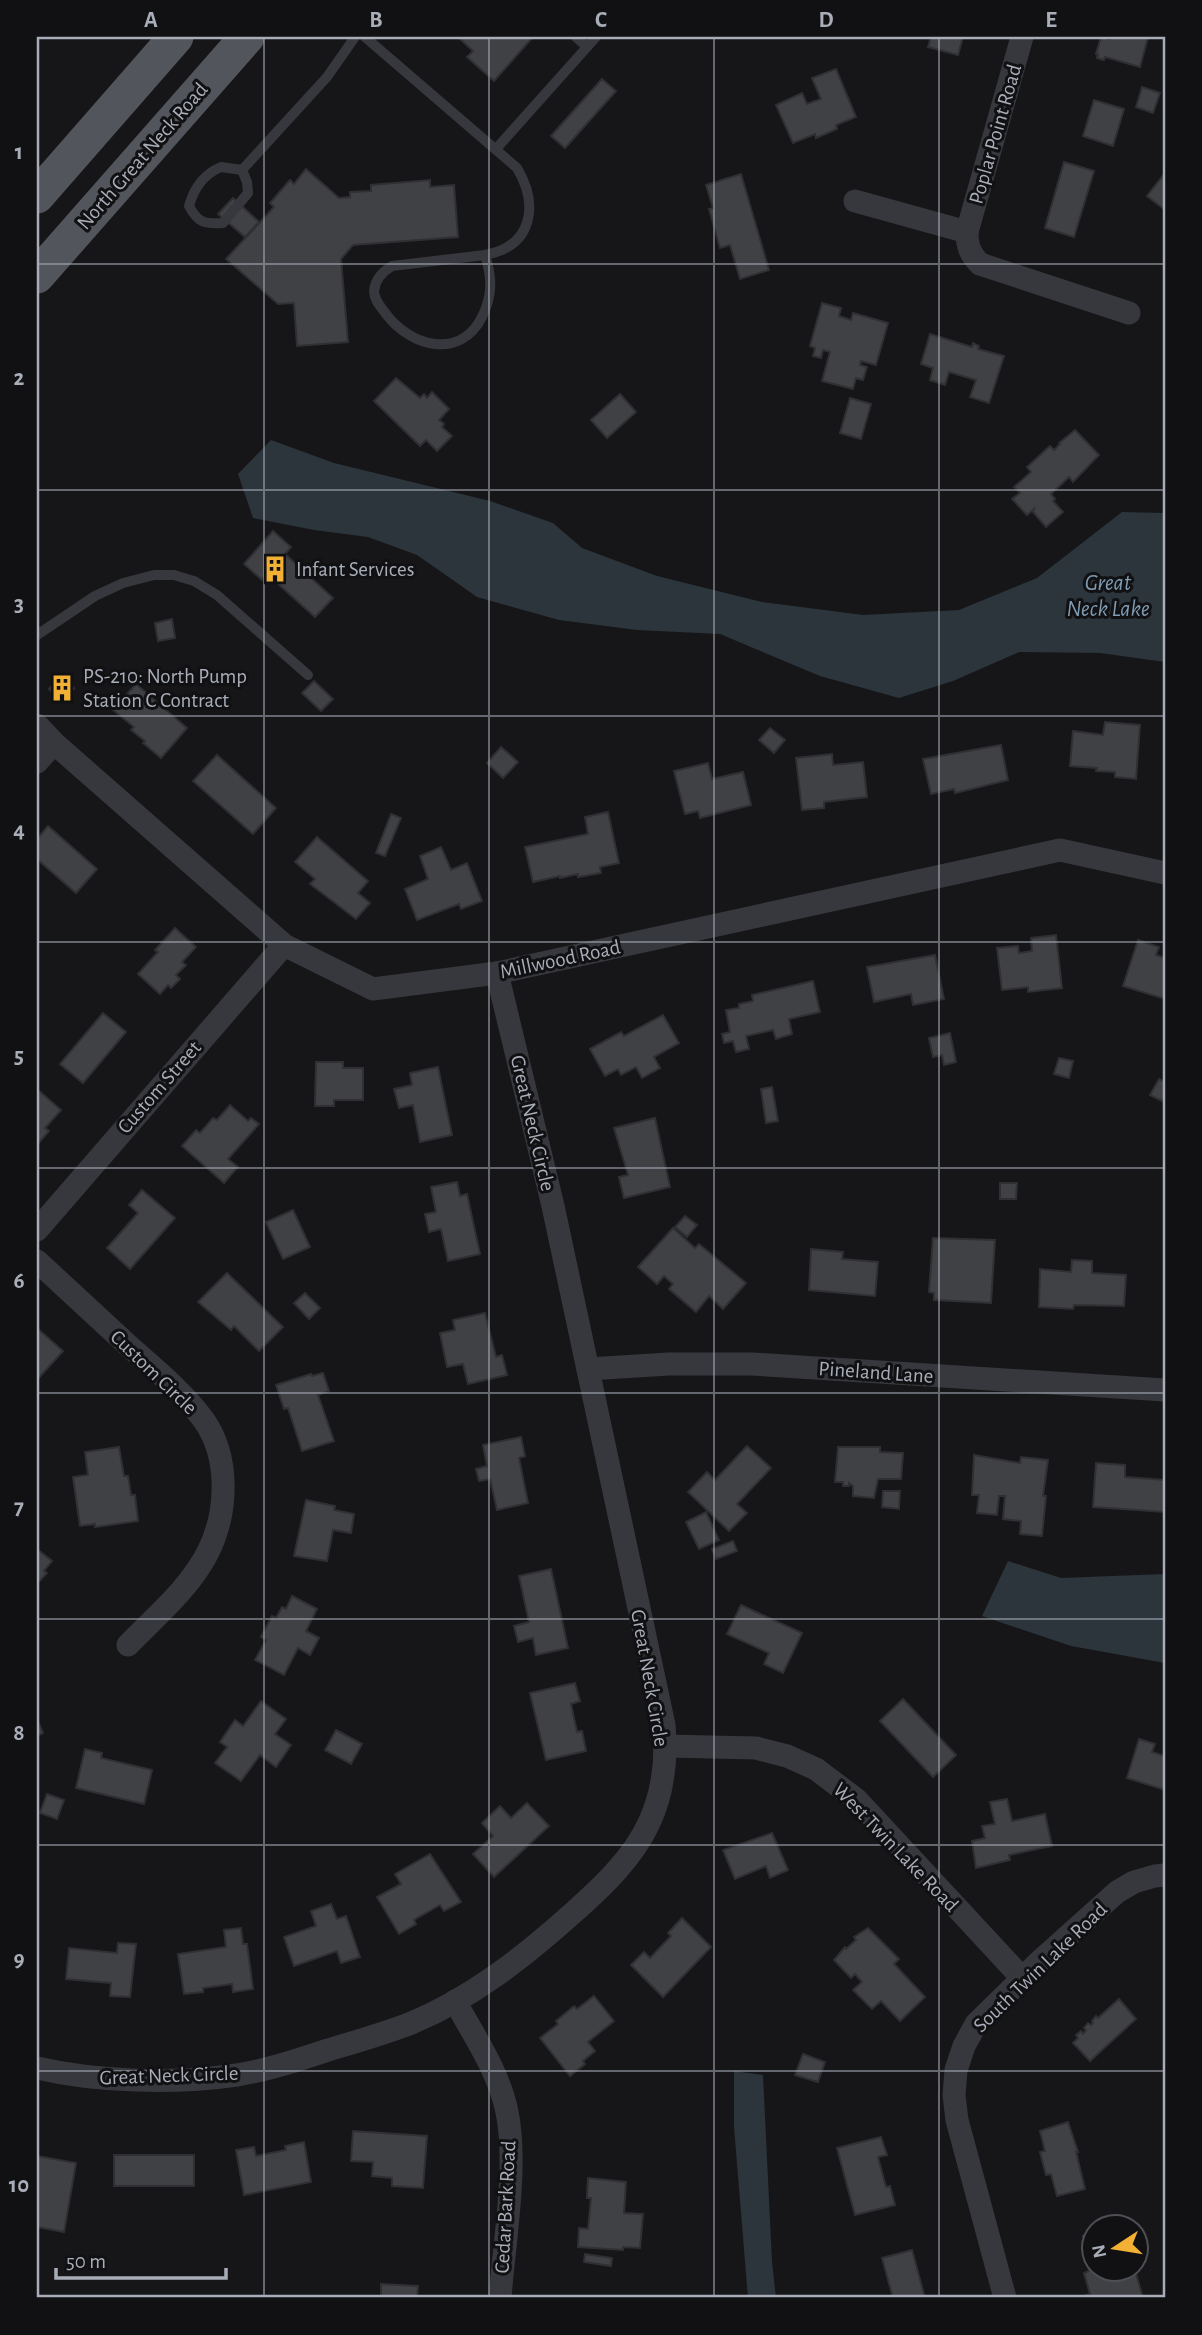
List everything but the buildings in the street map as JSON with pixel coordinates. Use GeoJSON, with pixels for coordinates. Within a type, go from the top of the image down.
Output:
{"type":"FeatureCollection","features":[{"type":"Feature","properties":{"kind":"main road"},"geometry":{"type":"LineString","coordinates":[[37,197],[176,37]]}},
{"type":"Feature","properties":{"kind":"main road","name":"North Great Neck Road"},"geometry":{"type":"LineString","coordinates":[[37,276],[247,37]]}},
{"type":"Feature","properties":{"kind":"street","name":"Poplar Point Road"},"geometry":{"type":"LineString","coordinates":[[967,232],[1022,37]]}},
{"type":"Feature","properties":{"kind":"street"},"geometry":{"type":"LineString","coordinates":[[855,201],[967,232],[967,245],[980,264],[1129,313]]}},
{"type":"Feature","properties":{"kind":"street","name":"Millwood Road"},"geometry":{"type":"LineString","coordinates":[[37,724],[54,743],[284,945],[373,989],[497,973],[1060,850],[1165,873]]}},
{"type":"Feature","properties":{"kind":"street"},"geometry":{"type":"LineString","coordinates":[[37,762],[54,743]]}},
{"type":"Feature","properties":{"kind":"street","name":"Custom Street"},"geometry":{"type":"LineString","coordinates":[[37,1230],[284,945]]}},
{"type":"Feature","properties":{"kind":"street","name":"Great Neck Circle"},"geometry":{"type":"LineString","coordinates":[[37,2068],[67,2075],[114,2079],[236,2075],[271,2068],[411,2023],[455,2001],[505,1968],[551,1932],[597,1892],[625,1861],[648,1826],[663,1780],[666,1746],[664,1726],[553,1206],[497,973]]}},
{"type":"Feature","properties":{"kind":"street","name":"Custom Circle"},"geometry":{"type":"LineString","coordinates":[[37,1261],[178,1391],[204,1420],[216,1445],[222,1471],[223,1498],[219,1524],[208,1552],[192,1578],[128,1645]]}},
{"type":"Feature","properties":{"kind":"street","name":"Pineland Lane"},"geometry":{"type":"LineString","coordinates":[[588,1368],[752,1364],[1165,1390]]}},
{"type":"Feature","properties":{"kind":"street","name":"West Twin Lake Road"},"geometry":{"type":"LineString","coordinates":[[666,1746],[756,1748],[787,1756],[816,1769],[857,1800],[1022,1978]]}},
{"type":"Feature","properties":{"kind":"street","name":"South Twin Lake Road"},"geometry":{"type":"LineString","coordinates":[[1005,2298],[957,2120],[954,2095],[956,2070],[964,2046],[976,2024],[1116,1892],[1133,1882],[1165,1875]]}},
{"type":"Feature","properties":{"kind":"street","name":"Cedar Bark Road"},"geometry":{"type":"LineString","coordinates":[[455,2001],[494,2074],[507,2110],[511,2142],[500,2298]]}},
{"type":"Feature","properties":{"kind":"lane"},"geometry":{"type":"LineString","coordinates":[[242,170],[327,77],[355,37]]}},
{"type":"Feature","properties":{"kind":"lane"},"geometry":{"type":"LineString","coordinates":[[365,37],[517,168],[526,182],[530,196],[525,227],[511,246],[485,255],[391,265],[376,281],[374,294],[378,304],[403,331],[421,341],[438,345],[455,343],[470,336],[487,308],[491,290],[490,271],[485,255]]}},
{"type":"Feature","properties":{"kind":"lane"},"geometry":{"type":"LineString","coordinates":[[576,37],[587,47]]}},
{"type":"Feature","properties":{"kind":"lane"},"geometry":{"type":"LineString","coordinates":[[496,149],[596,37]]}},
{"type":"Feature","properties":{"kind":"lane"},"geometry":{"type":"LineString","coordinates":[[221,167],[242,170],[248,193],[223,223],[205,223],[194,215],[189,206],[193,192],[209,172],[221,167]]}},
{"type":"Feature","properties":{"kind":"lane"},"geometry":{"type":"LineString","coordinates":[[37,635],[94,596],[122,583],[154,575],[174,575],[194,581],[217,595],[307,675]]}},
{"type":"Feature","properties":{"kind":"water","name":"Great Neck Lake"},"geometry":{"type":"Polygon","coordinates":[[[271,440],[334,463],[490,501],[553,523],[582,548],[657,576],[762,602],[863,615],[959,610],[1037,578],[1122,512],[1165,513],[1165,662],[1100,653],[1019,652],[953,681],[899,698],[820,676],[720,634],[637,630],[559,620],[477,597],[417,555],[368,537],[253,518],[238,474],[271,440]]]}},
{"type":"Feature","properties":{"kind":"water"},"geometry":{"type":"Polygon","coordinates":[[[1008,1561],[1061,1578],[1165,1574],[1165,1663],[1071,1646],[982,1616],[1008,1561]]]}},
{"type":"Feature","properties":{"kind":"water"},"geometry":{"type":"Polygon","coordinates":[[[734,2071],[763,2075],[776,2298],[748,2298],[734,2127],[734,2071]]]}},
{"type":"Feature","properties":{"kind":"place","name":"Infant Services"},"geometry":{"type":"Point","coordinates":[275,569]}},
{"type":"Feature","properties":{"kind":"place","name":"PS-210: North Pump Station C Contract"},"geometry":{"type":"Point","coordinates":[62,688]}}]}
